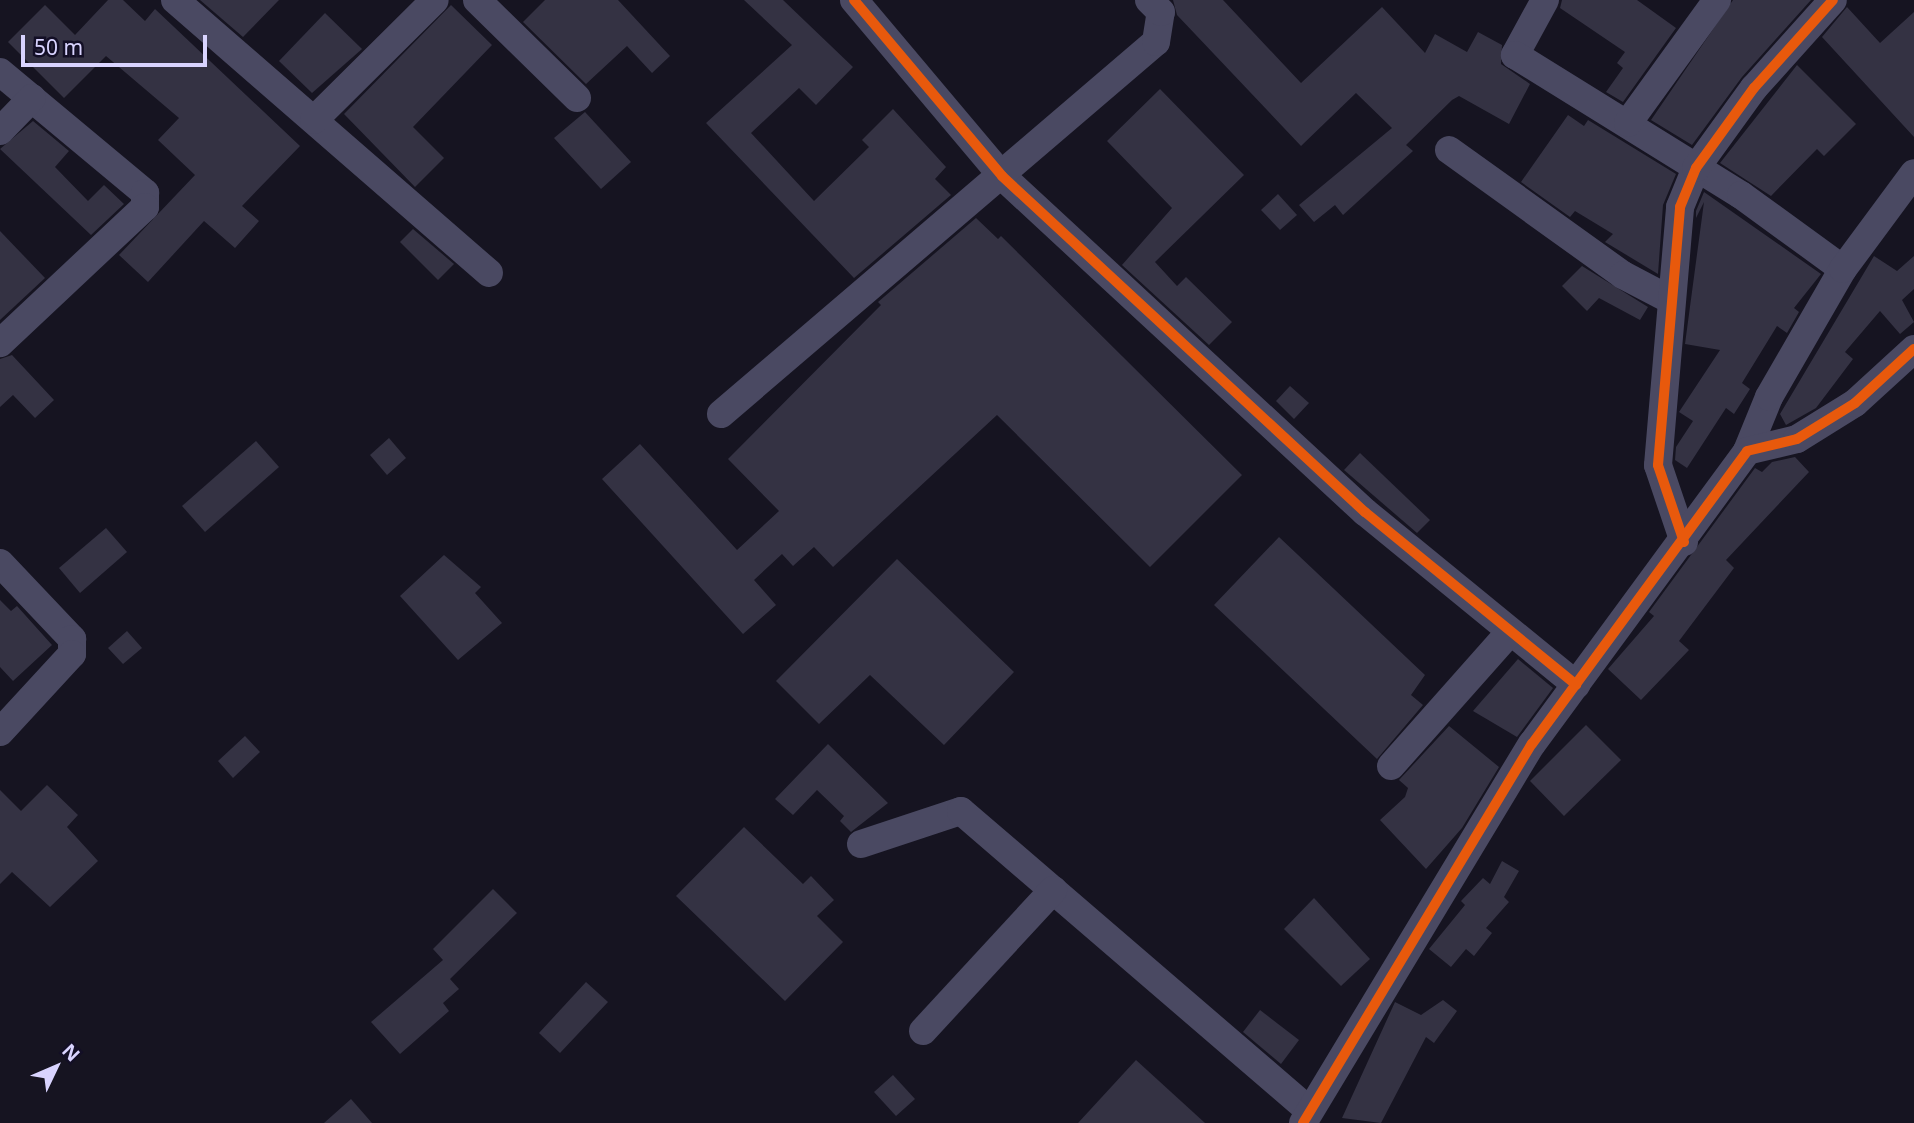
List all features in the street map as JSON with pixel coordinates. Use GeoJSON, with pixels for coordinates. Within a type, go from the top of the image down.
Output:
{"type":"FeatureCollection","features":[{"type":"Feature","properties":{"kind":"street"},"geometry":{"type":"LineString","coordinates":[[175,0],[489,273]]}},
{"type":"Feature","properties":{"kind":"street"},"geometry":{"type":"LineString","coordinates":[[314,120],[435,0]]}},
{"type":"Feature","properties":{"kind":"street"},"geometry":{"type":"LineString","coordinates":[[477,0],[577,98]]}},
{"type":"Feature","properties":{"kind":"street"},"geometry":{"type":"LineString","coordinates":[[854,0],[1002,176],[1365,512],[1508,634],[1576,685]]}},
{"type":"Feature","properties":{"kind":"street"},"geometry":{"type":"LineString","coordinates":[[721,414],[1156,42],[1161,12],[1149,0]]}},
{"type":"Feature","properties":{"kind":"street"},"geometry":{"type":"LineString","coordinates":[[1545,0],[1515,55],[1628,123],[1843,269]]}},
{"type":"Feature","properties":{"kind":"street"},"geometry":{"type":"LineString","coordinates":[[1628,123],[1717,0]]}},
{"type":"Feature","properties":{"kind":"street"},"geometry":{"type":"LineString","coordinates":[[1684,542],[1658,465],[1669,299],[1680,207],[1696,168],[1788,44],[1833,0]]}},
{"type":"Feature","properties":{"kind":"street"},"geometry":{"type":"LineString","coordinates":[[0,72],[145,193],[145,207],[0,343]]}},
{"type":"Feature","properties":{"kind":"street"},"geometry":{"type":"LineString","coordinates":[[0,131],[32,98]]}},
{"type":"Feature","properties":{"kind":"street"},"geometry":{"type":"LineString","coordinates":[[1449,150],[1623,275],[1669,299]]}},
{"type":"Feature","properties":{"kind":"street"},"geometry":{"type":"LineString","coordinates":[[861,844],[961,811],[1306,1117],[1532,744],[1684,542],[1747,452],[1769,397],[1843,269],[1914,173]]}},
{"type":"Feature","properties":{"kind":"street"},"geometry":{"type":"LineString","coordinates":[[1747,452],[1797,439],[1843,410],[1914,349]]}},
{"type":"Feature","properties":{"kind":"street"},"geometry":{"type":"LineString","coordinates":[[0,564],[72,639],[72,654],[0,732]]}},
{"type":"Feature","properties":{"kind":"street"},"geometry":{"type":"LineString","coordinates":[[1391,766],[1508,634]]}},
{"type":"Feature","properties":{"kind":"street"},"geometry":{"type":"LineString","coordinates":[[923,1031],[1053,890]]}},
{"type":"Feature","properties":{"kind":"building"},"geometry":{"type":"Polygon","coordinates":[[[108,0],[123,0],[145,21],[155,9],[300,146],[242,206],[259,221],[235,248],[204,221],[148,282],[119,255],[195,175],[158,140],[179,118],[106,56],[64,98],[8,42],[45,5],[75,35],[108,0]]]}},
{"type":"Feature","properties":{"kind":"building"},"geometry":{"type":"Polygon","coordinates":[[[200,0],[279,0],[243,37],[200,0]]]}},
{"type":"Feature","properties":{"kind":"building"},"geometry":{"type":"Polygon","coordinates":[[[545,0],[618,0],[670,56],[652,73],[627,46],[586,84],[523,22],[545,0]]]}},
{"type":"Feature","properties":{"kind":"building"},"geometry":{"type":"Polygon","coordinates":[[[744,0],[783,0],[853,67],[816,105],[799,88],[751,133],[814,201],[869,147],[862,140],[893,109],[946,167],[935,179],[951,195],[854,278],[706,123],[792,45],[744,0]]]}},
{"type":"Feature","properties":{"kind":"building"},"geometry":{"type":"Polygon","coordinates":[[[1173,0],[1223,0],[1301,83],[1382,7],[1425,53],[1435,34],[1467,52],[1478,32],[1502,45],[1501,64],[1530,84],[1509,124],[1459,96],[1452,100],[1406,145],[1413,151],[1343,215],[1335,205],[1314,222],[1299,205],[1392,128],[1356,93],[1301,146],[1177,15],[1173,0]]]}},
{"type":"Feature","properties":{"kind":"building"},"geometry":{"type":"Polygon","coordinates":[[[1562,0],[1637,0],[1676,28],[1623,102],[1606,92],[1623,68],[1617,63],[1625,52],[1560,8],[1562,0]]]}},
{"type":"Feature","properties":{"kind":"building"},"geometry":{"type":"Polygon","coordinates":[[[1733,0],[1811,0],[1742,77],[1692,145],[1651,120],[1733,0]]]}},
{"type":"Feature","properties":{"kind":"building"},"geometry":{"type":"Polygon","coordinates":[[[451,5],[492,45],[413,127],[444,158],[415,187],[344,114],[451,5]]]}},
{"type":"Feature","properties":{"kind":"building"},"geometry":{"type":"Polygon","coordinates":[[[1847,7],[1880,43],[1914,12],[1914,137],[1822,37],[1847,7]]]}},
{"type":"Feature","properties":{"kind":"building"},"geometry":{"type":"Polygon","coordinates":[[[325,13],[362,49],[312,93],[279,61],[325,13]]]}},
{"type":"Feature","properties":{"kind":"building"},"geometry":{"type":"Polygon","coordinates":[[[1797,65],[1856,124],[1824,156],[1817,149],[1771,196],[1720,163],[1797,65]]]}},
{"type":"Feature","properties":{"kind":"building"},"geometry":{"type":"Polygon","coordinates":[[[1160,89],[1244,175],[1155,262],[1177,286],[1186,277],[1232,322],[1209,345],[1122,265],[1172,208],[1107,141],[1160,89]]]}},
{"type":"Feature","properties":{"kind":"building"},"geometry":{"type":"Polygon","coordinates":[[[585,112],[631,162],[601,189],[554,138],[585,112]]]}},
{"type":"Feature","properties":{"kind":"building"},"geometry":{"type":"Polygon","coordinates":[[[1568,115],[1584,126],[1588,120],[1676,174],[1663,205],[1658,274],[1605,242],[1613,234],[1575,211],[1570,217],[1521,182],[1568,115]]]}},
{"type":"Feature","properties":{"kind":"building"},"geometry":{"type":"Polygon","coordinates":[[[33,121],[69,151],[55,167],[88,201],[104,185],[124,204],[91,235],[0,149],[33,121]]]}},
{"type":"Feature","properties":{"kind":"building"},"geometry":{"type":"Polygon","coordinates":[[[1704,192],[1821,274],[1794,308],[1799,312],[1787,333],[1777,326],[1742,383],[1750,389],[1734,414],[1726,408],[1687,468],[1675,460],[1676,447],[1693,421],[1679,412],[1720,350],[1685,344],[1704,202],[1696,218],[1696,211],[1704,192]]]}},
{"type":"Feature","properties":{"kind":"building"},"geometry":{"type":"Polygon","coordinates":[[[1278,194],[1297,215],[1280,230],[1261,210],[1278,194]]]}},
{"type":"Feature","properties":{"kind":"building"},"geometry":{"type":"Polygon","coordinates":[[[976,218],[998,239],[1001,236],[1242,475],[1150,567],[997,415],[833,567],[814,547],[793,566],[782,554],[754,580],[776,605],[743,634],[602,479],[640,444],[737,550],[779,511],[728,459],[881,305],[878,302],[976,218]]]}},
{"type":"Feature","properties":{"kind":"building"},"geometry":{"type":"Polygon","coordinates":[[[413,229],[454,264],[438,280],[400,242],[413,229]]]}},
{"type":"Feature","properties":{"kind":"building"},"geometry":{"type":"Polygon","coordinates":[[[0,231],[45,278],[0,320],[0,231]]]}},
{"type":"Feature","properties":{"kind":"building"},"geometry":{"type":"Polygon","coordinates":[[[1874,256],[1897,271],[1914,256],[1914,289],[1902,300],[1914,322],[1900,334],[1880,311],[1845,352],[1853,359],[1816,408],[1786,425],[1780,414],[1874,256]]]}},
{"type":"Feature","properties":{"kind":"building"},"geometry":{"type":"Polygon","coordinates":[[[1582,266],[1648,307],[1640,320],[1599,298],[1587,311],[1562,286],[1582,266]]]}},
{"type":"Feature","properties":{"kind":"building"},"geometry":{"type":"Polygon","coordinates":[[[12,355],[54,400],[35,418],[13,395],[0,407],[0,359],[12,355]]]}},
{"type":"Feature","properties":{"kind":"building"},"geometry":{"type":"Polygon","coordinates":[[[1290,386],[1309,403],[1294,419],[1276,401],[1290,386]]]}},
{"type":"Feature","properties":{"kind":"building"},"geometry":{"type":"Polygon","coordinates":[[[389,438],[406,458],[387,475],[370,455],[389,438]]]}},
{"type":"Feature","properties":{"kind":"building"},"geometry":{"type":"Polygon","coordinates":[[[256,441],[279,467],[205,532],[182,506],[256,441]]]}},
{"type":"Feature","properties":{"kind":"building"},"geometry":{"type":"Polygon","coordinates":[[[1360,453],[1430,520],[1417,533],[1344,470],[1360,453]]]}},
{"type":"Feature","properties":{"kind":"building"},"geometry":{"type":"Polygon","coordinates":[[[1795,457],[1809,472],[1726,560],[1734,568],[1679,641],[1689,650],[1641,700],[1608,669],[1654,616],[1649,612],[1755,468],[1762,472],[1772,462],[1795,457]]]}},
{"type":"Feature","properties":{"kind":"building"},"geometry":{"type":"Polygon","coordinates":[[[106,528],[127,552],[80,593],[59,568],[106,528]]]}},
{"type":"Feature","properties":{"kind":"building"},"geometry":{"type":"Polygon","coordinates":[[[1279,537],[1425,675],[1411,695],[1423,705],[1377,759],[1214,605],[1279,537]]]}},
{"type":"Feature","properties":{"kind":"building"},"geometry":{"type":"Polygon","coordinates":[[[444,555],[481,587],[475,593],[502,623],[458,660],[400,596],[444,555]]]}},
{"type":"Feature","properties":{"kind":"building"},"geometry":{"type":"Polygon","coordinates":[[[897,559],[1014,672],[944,745],[870,675],[819,724],[776,681],[897,559]]]}},
{"type":"Feature","properties":{"kind":"building"},"geometry":{"type":"Polygon","coordinates":[[[0,600],[11,611],[17,606],[52,645],[13,681],[0,667],[0,600]]]}},
{"type":"Feature","properties":{"kind":"building"},"geometry":{"type":"Polygon","coordinates":[[[127,631],[142,648],[123,664],[108,648],[127,631]]]}},
{"type":"Feature","properties":{"kind":"building"},"geometry":{"type":"Polygon","coordinates":[[[1518,659],[1553,688],[1517,737],[1473,711],[1518,659]]]}},
{"type":"Feature","properties":{"kind":"building"},"geometry":{"type":"Polygon","coordinates":[[[1586,725],[1621,760],[1564,816],[1530,781],[1586,725]]]}},
{"type":"Feature","properties":{"kind":"building"},"geometry":{"type":"Polygon","coordinates":[[[1449,726],[1499,767],[1462,828],[1426,869],[1380,820],[1405,797],[1408,788],[1399,780],[1449,726]]]}},
{"type":"Feature","properties":{"kind":"building"},"geometry":{"type":"Polygon","coordinates":[[[245,736],[260,752],[233,778],[218,761],[245,736]]]}},
{"type":"Feature","properties":{"kind":"building"},"geometry":{"type":"Polygon","coordinates":[[[828,744],[888,803],[851,832],[840,821],[844,816],[817,790],[793,815],[775,799],[828,744]]]}},
{"type":"Feature","properties":{"kind":"building"},"geometry":{"type":"Polygon","coordinates":[[[47,785],[78,815],[67,827],[98,861],[50,907],[12,872],[0,884],[0,790],[21,811],[47,785]]]}},
{"type":"Feature","properties":{"kind":"building"},"geometry":{"type":"Polygon","coordinates":[[[744,827],[803,884],[811,876],[834,900],[817,916],[843,942],[785,1001],[676,896],[744,827]]]}},
{"type":"Feature","properties":{"kind":"building"},"geometry":{"type":"Polygon","coordinates":[[[1502,861],[1519,871],[1504,897],[1509,902],[1486,928],[1492,933],[1474,956],[1466,949],[1451,967],[1429,949],[1465,905],[1461,901],[1483,878],[1490,884],[1502,861]]]}},
{"type":"Feature","properties":{"kind":"building"},"geometry":{"type":"Polygon","coordinates":[[[493,889],[517,913],[450,979],[459,989],[443,1003],[449,1011],[400,1054],[371,1022],[443,960],[433,949],[493,889]]]}},
{"type":"Feature","properties":{"kind":"building"},"geometry":{"type":"Polygon","coordinates":[[[1314,898],[1370,959],[1341,986],[1284,929],[1314,898]]]}},
{"type":"Feature","properties":{"kind":"building"},"geometry":{"type":"Polygon","coordinates":[[[586,982],[608,1002],[560,1053],[539,1033],[586,982]]]}},
{"type":"Feature","properties":{"kind":"building"},"geometry":{"type":"Polygon","coordinates":[[[1443,1000],[1457,1011],[1434,1043],[1426,1037],[1381,1123],[1342,1118],[1395,1002],[1421,1015],[1443,1000]]]}},
{"type":"Feature","properties":{"kind":"building"},"geometry":{"type":"Polygon","coordinates":[[[1260,1010],[1299,1040],[1281,1064],[1243,1032],[1260,1010]]]}},
{"type":"Feature","properties":{"kind":"building"},"geometry":{"type":"Polygon","coordinates":[[[1136,1060],[1205,1123],[1078,1123],[1136,1060]]]}},
{"type":"Feature","properties":{"kind":"building"},"geometry":{"type":"Polygon","coordinates":[[[893,1075],[915,1099],[896,1116],[874,1092],[893,1075]]]}},
{"type":"Feature","properties":{"kind":"building"},"geometry":{"type":"Polygon","coordinates":[[[351,1099],[372,1123],[324,1123],[351,1099]]]}},
{"type":"Feature","properties":{"kind":"cycle path"},"geometry":{"type":"LineString","coordinates":[[854,0],[1002,176],[1365,512],[1576,685]]}},
{"type":"Feature","properties":{"kind":"cycle path"},"geometry":{"type":"LineString","coordinates":[[1684,542],[1658,465],[1680,207],[1696,168],[1754,88],[1833,0]]}},
{"type":"Feature","properties":{"kind":"cycle path"},"geometry":{"type":"LineString","coordinates":[[1303,1123],[1532,744],[1747,451],[1797,439],[1855,403],[1914,349]]}}]}
